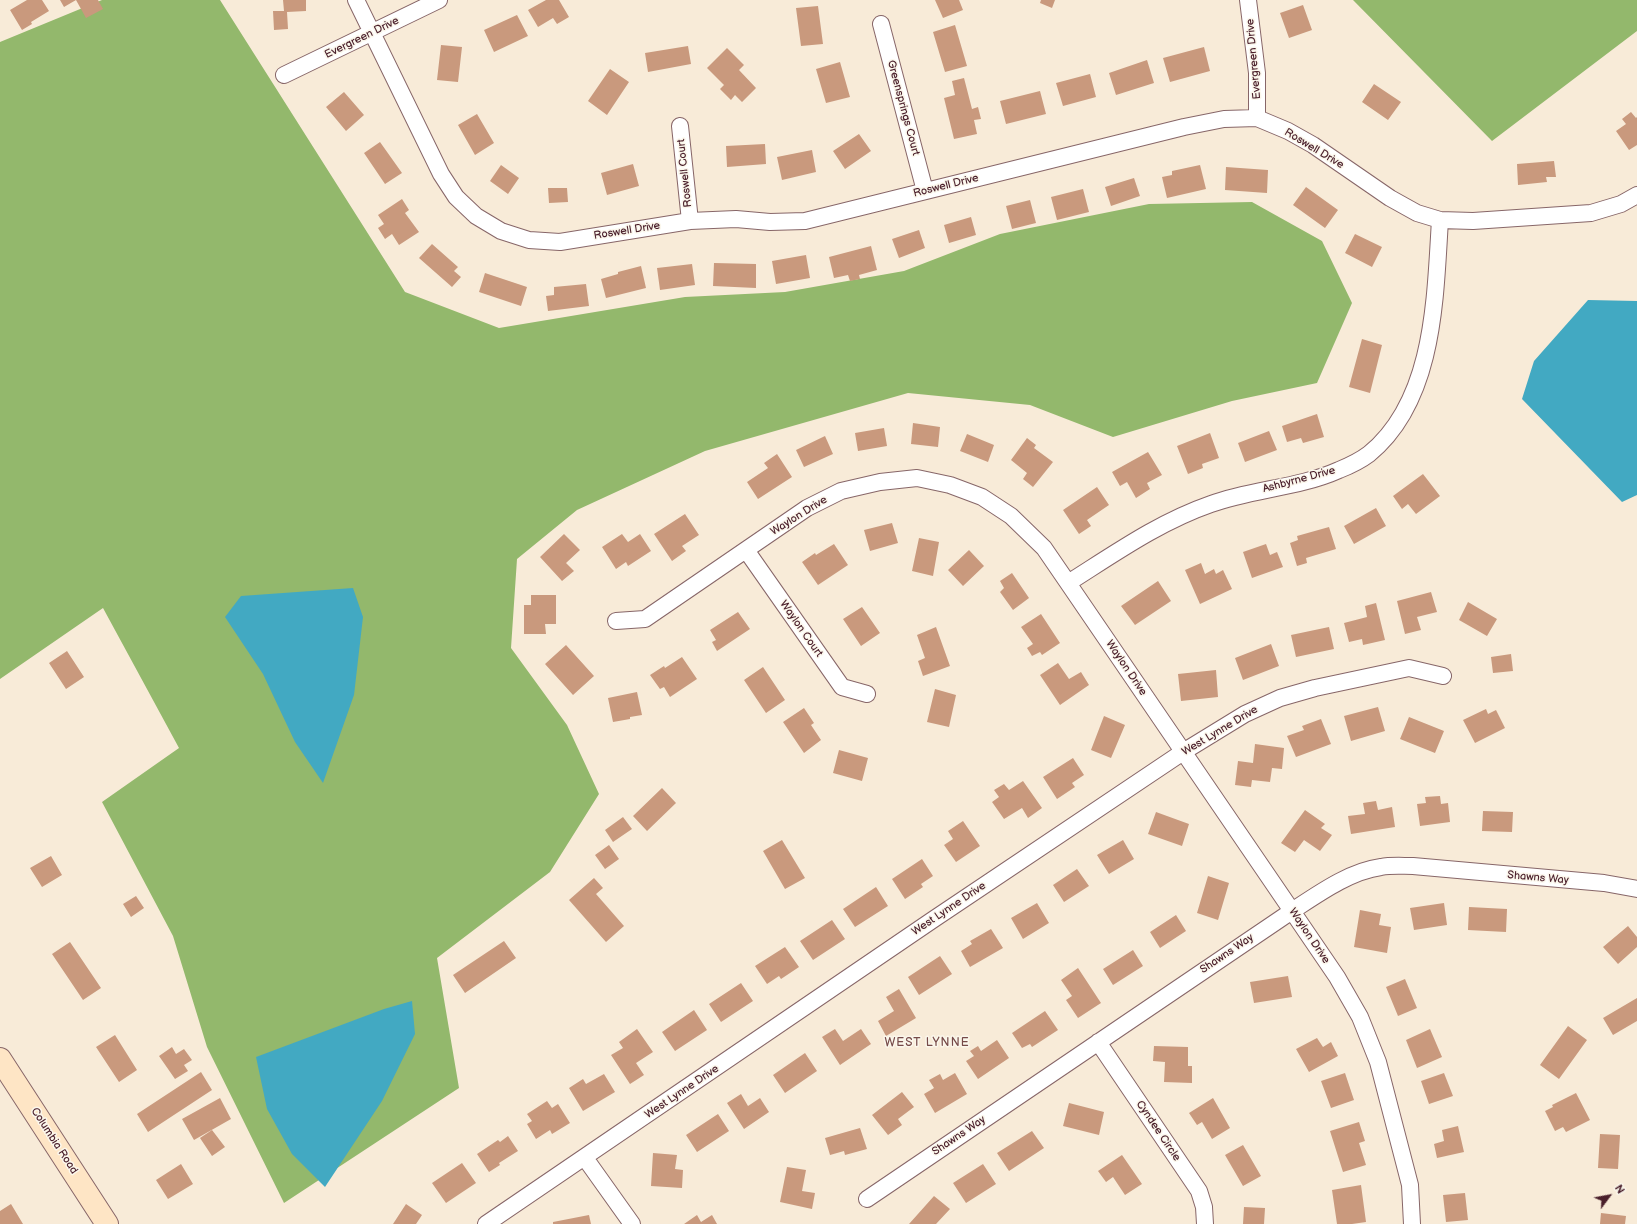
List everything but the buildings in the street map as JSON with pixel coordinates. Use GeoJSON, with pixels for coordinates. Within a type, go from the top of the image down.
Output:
{"type":"FeatureCollection","features":[{"type":"Feature","properties":{"kind":"main road","name":"Columbia Road"},"geometry":{"type":"LineString","coordinates":[[0,1059],[107,1224]]}},
{"type":"Feature","properties":{"kind":"street","name":"Roswell Drive"},"geometry":{"type":"LineString","coordinates":[[356,0],[441,174],[456,197],[476,216],[501,231],[529,240],[560,242],[690,221],[736,219],[770,222],[805,221],[1184,127],[1224,119],[1258,118],[1288,131],[1313,145],[1390,198],[1417,213],[1440,220],[1473,221],[1591,213],[1621,204],[1637,195]]}},
{"type":"Feature","properties":{"kind":"street","name":"Evergreen Drive"},"geometry":{"type":"LineString","coordinates":[[284,75],[439,0]]}},
{"type":"Feature","properties":{"kind":"street","name":"Evergreen Drive"},"geometry":{"type":"LineString","coordinates":[[1248,0],[1257,73],[1258,118]]}},
{"type":"Feature","properties":{"kind":"street","name":"Greensprings Court"},"geometry":{"type":"LineString","coordinates":[[881,24],[925,191]]}},
{"type":"Feature","properties":{"kind":"street","name":"Roswell Court"},"geometry":{"type":"LineString","coordinates":[[680,126],[690,221]]}},
{"type":"Feature","properties":{"kind":"street","name":"Ashbyrne Drive"},"geometry":{"type":"LineString","coordinates":[[1068,583],[1148,532],[1179,516],[1212,503],[1243,494],[1307,481],[1339,470],[1368,454],[1392,430],[1410,399],[1427,353],[1435,292],[1440,220]]}},
{"type":"Feature","properties":{"kind":"street","name":"Waylon Drive"},"geometry":{"type":"LineString","coordinates":[[616,621],[645,619],[807,508],[841,491],[880,482],[917,478],[950,484],[982,497],[1011,516],[1044,548],[1292,910],[1337,977],[1360,1017],[1378,1062],[1410,1186],[1412,1224]]}},
{"type":"Feature","properties":{"kind":"street","name":"Waylon Court"},"geometry":{"type":"LineString","coordinates":[[746,550],[842,687],[867,694]]}},
{"type":"Feature","properties":{"kind":"street","name":"West Lynne Drive"},"geometry":{"type":"LineString","coordinates":[[486,1224],[934,919],[1183,752],[1245,714],[1280,698],[1315,688],[1409,668],[1443,676]]}},
{"type":"Feature","properties":{"kind":"street","name":"Shawns Way"},"geometry":{"type":"LineString","coordinates":[[868,1199],[1292,910],[1331,886],[1355,874],[1381,867],[1413,866],[1604,883],[1637,889]]}},
{"type":"Feature","properties":{"kind":"street","name":"Cyndee Circle"},"geometry":{"type":"LineString","coordinates":[[1098,1042],[1199,1191],[1204,1207],[1205,1224]]}},
{"type":"Feature","properties":{"kind":"street"},"geometry":{"type":"LineString","coordinates":[[584,1158],[632,1224]]}},
{"type":"Feature","properties":{"kind":"green space"},"geometry":{"type":"Polygon","coordinates":[[[102,0],[220,0],[405,292],[499,328],[685,297],[785,292],[904,271],[1000,234],[1149,204],[1252,202],[1322,241],[1352,303],[1317,383],[1232,401],[1113,437],[1030,405],[908,393],[705,451],[577,510],[517,559],[511,648],[567,725],[599,794],[550,872],[437,958],[459,1088],[284,1203],[207,1047],[173,936],[102,802],[179,748],[103,608],[0,679],[0,42],[102,0]]]}},
{"type":"Feature","properties":{"kind":"green space"},"geometry":{"type":"Polygon","coordinates":[[[1353,0],[1637,0],[1637,31],[1492,141],[1353,0]]]}},
{"type":"Feature","properties":{"kind":"water"},"geometry":{"type":"Polygon","coordinates":[[[1588,300],[1637,301],[1637,495],[1622,502],[1522,399],[1534,361],[1588,300]]]}},
{"type":"Feature","properties":{"kind":"water"},"geometry":{"type":"Polygon","coordinates":[[[353,588],[363,617],[354,695],[323,783],[295,742],[263,674],[225,617],[241,596],[353,588]]]}},
{"type":"Feature","properties":{"kind":"water"},"geometry":{"type":"Polygon","coordinates":[[[412,1001],[415,1034],[382,1101],[325,1187],[292,1154],[267,1109],[256,1057],[384,1009],[412,1001]]]}},
{"type":"Feature","properties":{"kind":"district","name":"WEST LYNNE"},"geometry":{"type":"Point","coordinates":[927,1043]}}]}
